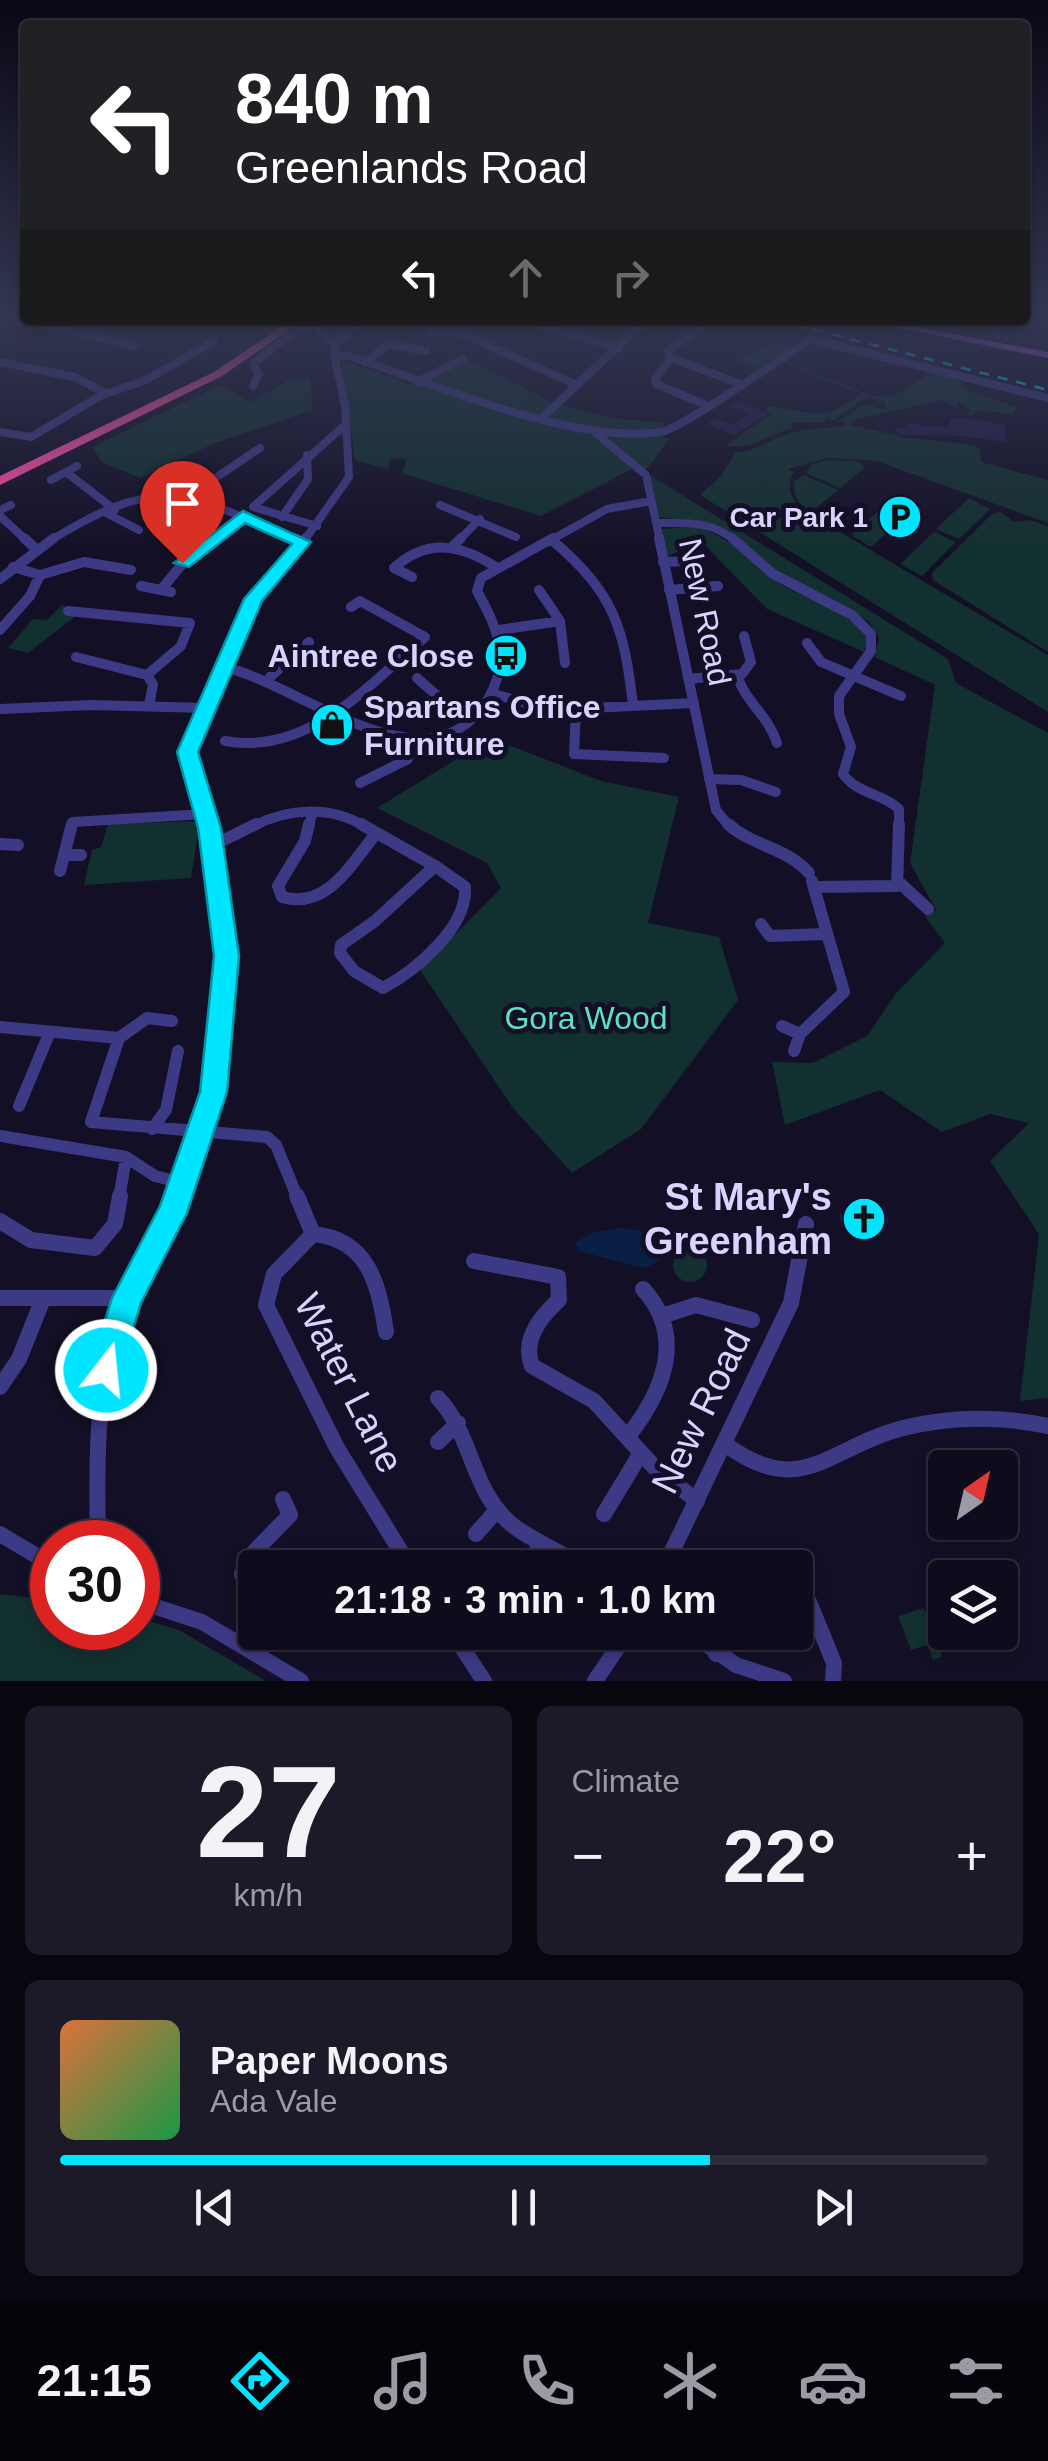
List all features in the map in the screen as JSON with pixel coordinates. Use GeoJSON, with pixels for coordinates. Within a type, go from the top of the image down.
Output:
{"type":"FeatureCollection","features":[{"type":"Feature","properties":{"kind":"highway"},"geometry":{"type":"LineString","coordinates":[[0,479],[169,397]]}},
{"type":"Feature","properties":{"kind":"street"},"geometry":{"type":"LineString","coordinates":[[0,432],[31,437],[99,397]]}},
{"type":"Feature","properties":{"kind":"street"},"geometry":{"type":"LineString","coordinates":[[98,1520],[98,1419],[106,1370],[127,1298],[172,1213],[201,1134],[213,1092],[226,993],[227,956],[212,846],[188,752],[253,599],[317,526],[349,477],[342,397]]}},
{"type":"Feature","properties":{"kind":"street"},"geometry":{"type":"LineString","coordinates":[[471,397],[592,430],[664,432],[717,397]]}},
{"type":"Feature","properties":{"kind":"street"},"geometry":{"type":"LineString","coordinates":[[542,418],[564,397]]}},
{"type":"Feature","properties":{"kind":"street"},"geometry":{"type":"LineString","coordinates":[[688,397],[706,405]]}},
{"type":"Feature","properties":{"kind":"street"},"geometry":{"type":"LineString","coordinates":[[317,526],[253,507],[346,424]]}},
{"type":"Feature","properties":{"kind":"street","name":"New Road"},"geometry":{"type":"LineString","coordinates":[[592,430],[646,474],[716,810],[726,828],[760,849],[795,858]]}},
{"type":"Feature","properties":{"kind":"street"},"geometry":{"type":"LineString","coordinates":[[190,495],[259,448]]}},
{"type":"Feature","properties":{"kind":"street"},"geometry":{"type":"LineString","coordinates":[[282,517],[308,479],[308,455]]}},
{"type":"Feature","properties":{"kind":"street"},"geometry":{"type":"LineString","coordinates":[[51,480],[77,466]]}},
{"type":"Feature","properties":{"kind":"street"},"geometry":{"type":"LineString","coordinates":[[66,472],[139,530]]}},
{"type":"Feature","properties":{"kind":"street"},"geometry":{"type":"LineString","coordinates":[[0,579],[36,550],[147,498],[190,495],[303,542]]}},
{"type":"Feature","properties":{"kind":"street"},"geometry":{"type":"LineString","coordinates":[[224,667],[270,677],[378,736],[413,741],[446,734],[467,722],[491,693],[500,669],[499,630],[477,590],[482,578],[613,506],[652,501]]}},
{"type":"Feature","properties":{"kind":"street"},"geometry":{"type":"LineString","coordinates":[[10,505],[0,513],[36,550]]}},
{"type":"Feature","properties":{"kind":"street"},"geometry":{"type":"LineString","coordinates":[[440,505],[516,537]]}},
{"type":"Feature","properties":{"kind":"street"},"geometry":{"type":"LineString","coordinates":[[141,586],[166,591],[182,563],[243,516]]}},
{"type":"Feature","properties":{"kind":"street"},"geometry":{"type":"LineString","coordinates":[[452,547],[480,519]]}},
{"type":"Feature","properties":{"kind":"street"},"geometry":{"type":"LineString","coordinates":[[656,524],[715,526],[783,581],[864,624],[874,645],[839,696],[838,714],[851,747],[843,774],[852,786],[884,796],[899,809],[901,884]]}},
{"type":"Feature","properties":{"kind":"street"},"geometry":{"type":"LineString","coordinates":[[553,540],[596,576],[610,594],[623,639],[633,706]]}},
{"type":"Feature","properties":{"kind":"street"},"geometry":{"type":"LineString","coordinates":[[412,576],[394,568],[416,549],[431,544],[452,547],[496,567]]}},
{"type":"Feature","properties":{"kind":"street"},"geometry":{"type":"LineString","coordinates":[[663,562],[689,561]]}},
{"type":"Feature","properties":{"kind":"street"},"geometry":{"type":"LineString","coordinates":[[13,567],[40,575],[84,562],[131,570]]}},
{"type":"Feature","properties":{"kind":"street"},"geometry":{"type":"LineString","coordinates":[[0,630],[40,575]]}},
{"type":"Feature","properties":{"kind":"street"},"geometry":{"type":"LineString","coordinates":[[669,590],[718,586]]}},
{"type":"Feature","properties":{"kind":"street"},"geometry":{"type":"LineString","coordinates":[[539,590],[560,621],[565,663]]}},
{"type":"Feature","properties":{"kind":"street"},"geometry":{"type":"LineString","coordinates":[[350,608],[360,601],[426,637]]}},
{"type":"Feature","properties":{"kind":"street"},"geometry":{"type":"LineString","coordinates":[[68,611],[190,623],[190,631],[178,648],[148,675]]}},
{"type":"Feature","properties":{"kind":"street"},"geometry":{"type":"LineString","coordinates":[[499,630],[560,621]]}},
{"type":"Feature","properties":{"kind":"street"},"geometry":{"type":"LineString","coordinates":[[224,741],[254,746],[291,740],[426,637],[442,635]]}},
{"type":"Feature","properties":{"kind":"street"},"geometry":{"type":"LineString","coordinates":[[688,678],[736,676],[751,662],[744,636]]}},
{"type":"Feature","properties":{"kind":"street"},"geometry":{"type":"LineString","coordinates":[[792,644],[806,639],[817,659],[901,695]]}},
{"type":"Feature","properties":{"kind":"street"},"geometry":{"type":"LineString","coordinates":[[270,677],[309,642]]}},
{"type":"Feature","properties":{"kind":"street"},"geometry":{"type":"LineString","coordinates":[[76,656],[148,675]]}},
{"type":"Feature","properties":{"kind":"street"},"geometry":{"type":"LineString","coordinates":[[148,675],[152,684],[149,706]]}},
{"type":"Feature","properties":{"kind":"street"},"geometry":{"type":"LineString","coordinates":[[736,676],[745,699],[770,720],[776,743]]}},
{"type":"Feature","properties":{"kind":"street"},"geometry":{"type":"LineString","coordinates":[[417,678],[467,722]]}},
{"type":"Feature","properties":{"kind":"street"},"geometry":{"type":"LineString","coordinates":[[491,693],[538,708],[694,704]]}},
{"type":"Feature","properties":{"kind":"street"},"geometry":{"type":"LineString","coordinates":[[0,709],[206,708]]}},
{"type":"Feature","properties":{"kind":"street"},"geometry":{"type":"LineString","coordinates":[[576,709],[571,754],[664,758]]}},
{"type":"Feature","properties":{"kind":"street"},"geometry":{"type":"LineString","coordinates":[[365,777],[408,759],[413,741]]}},
{"type":"Feature","properties":{"kind":"street"},"geometry":{"type":"LineString","coordinates":[[709,779],[741,780],[776,792]]}},
{"type":"Feature","properties":{"kind":"street"},"geometry":{"type":"LineString","coordinates":[[212,846],[239,838],[264,820],[294,812],[346,817],[375,835],[414,850],[436,864],[465,888],[469,898],[441,942],[389,987],[376,987],[348,966],[340,953],[343,942],[376,920],[404,888],[436,864]]}},
{"type":"Feature","properties":{"kind":"street"},"geometry":{"type":"LineString","coordinates":[[60,871],[73,822],[205,814]]}},
{"type":"Feature","properties":{"kind":"street"},"geometry":{"type":"LineString","coordinates":[[312,814],[305,840],[278,886],[282,896],[298,904],[313,901],[338,880],[375,835]]}},
{"type":"Feature","properties":{"kind":"street"},"geometry":{"type":"LineString","coordinates":[[0,856],[8,844]]}},
{"type":"Feature","properties":{"kind":"street"},"geometry":{"type":"LineString","coordinates":[[794,1051],[800,1034],[844,992],[842,974],[825,934],[811,879],[795,858],[804,847]]}},
{"type":"Feature","properties":{"kind":"street"},"geometry":{"type":"LineString","coordinates":[[64,856],[81,855]]}},
{"type":"Feature","properties":{"kind":"street"},"geometry":{"type":"LineString","coordinates":[[811,879],[901,884],[928,910]]}},
{"type":"Feature","properties":{"kind":"street"},"geometry":{"type":"LineString","coordinates":[[761,924],[767,940],[825,934]]}},
{"type":"Feature","properties":{"kind":"street"},"geometry":{"type":"LineString","coordinates":[[172,1022],[147,1018],[119,1038],[92,1122],[267,1137],[276,1145],[313,1234],[350,1239],[368,1259],[386,1332]]}},
{"type":"Feature","properties":{"kind":"street"},"geometry":{"type":"LineString","coordinates":[[782,1026],[800,1034]]}},
{"type":"Feature","properties":{"kind":"street"},"geometry":{"type":"LineString","coordinates":[[0,1027],[119,1038]]}},
{"type":"Feature","properties":{"kind":"street"},"geometry":{"type":"LineString","coordinates":[[19,1106],[49,1034]]}},
{"type":"Feature","properties":{"kind":"street"},"geometry":{"type":"LineString","coordinates":[[152,1129],[166,1110],[178,1051]]}},
{"type":"Feature","properties":{"kind":"street"},"geometry":{"type":"LineString","coordinates":[[0,1136],[126,1156],[155,1176],[182,1183]]}},
{"type":"Feature","properties":{"kind":"street"},"geometry":{"type":"LineString","coordinates":[[0,1221],[31,1240],[95,1248],[115,1224],[126,1156]]}},
{"type":"Feature","properties":{"kind":"street","name":"New Road"},"geometry":{"type":"LineString","coordinates":[[673,1550],[791,1303],[806,1224]]}},
{"type":"Feature","properties":{"kind":"street","name":"Water Lane"},"geometry":{"type":"LineString","coordinates":[[313,1234],[268,1277],[264,1288],[266,1305],[337,1448],[399,1550]]}},
{"type":"Feature","properties":{"kind":"street"},"geometry":{"type":"LineString","coordinates":[[474,1261],[501,1263],[558,1277],[559,1300],[546,1310],[533,1334],[528,1359],[535,1372],[586,1395],[629,1435],[641,1453],[697,1501]]}},
{"type":"Feature","properties":{"kind":"street"},"geometry":{"type":"LineString","coordinates":[[629,1435],[648,1414],[664,1380],[668,1356],[666,1315],[643,1289]]}},
{"type":"Feature","properties":{"kind":"street"},"geometry":{"type":"LineString","coordinates":[[0,1298],[43,1299],[64,1305],[127,1298]]}},
{"type":"Feature","properties":{"kind":"street"},"geometry":{"type":"LineString","coordinates":[[1,1391],[18,1364],[26,1330],[43,1299]]}},
{"type":"Feature","properties":{"kind":"street"},"geometry":{"type":"LineString","coordinates":[[666,1315],[672,1308],[699,1304],[752,1320]]}},
{"type":"Feature","properties":{"kind":"street"},"geometry":{"type":"LineString","coordinates":[[438,1398],[458,1423],[497,1510],[518,1532],[550,1550]]}},
{"type":"Feature","properties":{"kind":"street"},"geometry":{"type":"LineString","coordinates":[[725,1444],[755,1464],[778,1471],[834,1457],[888,1432],[922,1426],[983,1418],[1048,1426]]}},
{"type":"Feature","properties":{"kind":"street"},"geometry":{"type":"LineString","coordinates":[[438,1442],[458,1423]]}},
{"type":"Feature","properties":{"kind":"street"},"geometry":{"type":"LineString","coordinates":[[604,1514],[620,1494],[622,1481],[641,1453]]}},
{"type":"Feature","properties":{"kind":"street"},"geometry":{"type":"LineString","coordinates":[[256,1550],[290,1516],[284,1500]]}},
{"type":"Feature","properties":{"kind":"street"},"geometry":{"type":"LineString","coordinates":[[476,1534],[497,1510]]}},
{"type":"Feature","properties":{"kind":"street"},"geometry":{"type":"LineString","coordinates":[[0,1534],[30,1551]]}},
{"type":"Feature","properties":{"kind":"street"},"geometry":{"type":"LineString","coordinates":[[537,1550],[539,1544]]}},
{"type":"Feature","properties":{"kind":"street"},"geometry":{"type":"LineString","coordinates":[[160,1607],[238,1635]]}},
{"type":"Feature","properties":{"kind":"street"},"geometry":{"type":"LineString","coordinates":[[813,1612],[834,1664],[833,1681]]}},
{"type":"Feature","properties":{"kind":"street"},"geometry":{"type":"LineString","coordinates":[[265,1650],[301,1681]]}},
{"type":"Feature","properties":{"kind":"street"},"geometry":{"type":"LineString","coordinates":[[464,1650],[484,1681]]}},
{"type":"Feature","properties":{"kind":"street"},"geometry":{"type":"LineString","coordinates":[[595,1681],[616,1650]]}},
{"type":"Feature","properties":{"kind":"street"},"geometry":{"type":"LineString","coordinates":[[711,1650],[784,1681]]}},
{"type":"Feature","properties":{"kind":"street"},"geometry":{"type":"LineString","coordinates":[[716,1654],[718,1650]]}},
{"type":"Feature","properties":{"kind":"green space"},"geometry":{"type":"Polygon","coordinates":[[[195,397],[243,397],[251,402],[259,397],[312,397],[313,410],[215,443],[140,478],[102,462],[92,447],[195,397]]]}},
{"type":"Feature","properties":{"kind":"green space"},"geometry":{"type":"Polygon","coordinates":[[[346,397],[543,397],[611,418],[666,423],[656,435],[669,439],[646,470],[636,467],[541,516],[402,473],[407,459],[391,458],[388,469],[355,460],[346,397]]]}},
{"type":"Feature","properties":{"kind":"green space"},"geometry":{"type":"Polygon","coordinates":[[[856,397],[866,397],[833,421],[827,417],[825,422],[790,422],[792,427],[748,446],[725,446],[772,413],[766,410],[768,406],[824,413],[856,397]]]}},
{"type":"Feature","properties":{"kind":"green space"},"geometry":{"type":"Polygon","coordinates":[[[872,397],[988,397],[1017,407],[1013,414],[974,410],[974,416],[966,413],[972,411],[958,401],[958,409],[942,400],[857,419],[850,425],[894,435],[877,425],[901,437],[974,445],[980,450],[981,462],[1048,480],[1048,523],[877,461],[827,458],[788,469],[794,472],[790,482],[793,497],[803,510],[1048,655],[1048,712],[700,495],[721,476],[735,453],[794,432],[845,427],[845,422],[837,422],[865,404],[886,410],[885,403],[872,397]]]}},
{"type":"Feature","properties":{"kind":"green space"},"geometry":{"type":"Polygon","coordinates":[[[858,461],[864,468],[840,488],[806,473],[812,464],[858,461]]]}},
{"type":"Feature","properties":{"kind":"green space"},"geometry":{"type":"Polygon","coordinates":[[[648,474],[948,659],[956,683],[1048,733],[1048,1398],[1020,1401],[1039,1234],[990,1161],[1029,1123],[990,1114],[942,1132],[880,1090],[785,1125],[772,1062],[813,1063],[867,1036],[897,992],[945,943],[925,916],[936,910],[910,863],[935,685],[875,657],[879,637],[868,621],[782,575],[718,525],[658,517],[648,474]]]}},
{"type":"Feature","properties":{"kind":"green space"},"geometry":{"type":"Polygon","coordinates":[[[804,475],[838,490],[811,512],[794,492],[794,482],[804,475]]]}},
{"type":"Feature","properties":{"kind":"green space"},"geometry":{"type":"Polygon","coordinates":[[[969,498],[990,509],[959,539],[936,529],[969,498]]]}},
{"type":"Feature","properties":{"kind":"green space"},"geometry":{"type":"Polygon","coordinates":[[[881,509],[902,519],[871,547],[851,535],[881,509]]]}},
{"type":"Feature","properties":{"kind":"green space"},"geometry":{"type":"Polygon","coordinates":[[[1000,512],[1014,522],[1030,520],[1048,526],[1048,652],[933,580],[932,573],[992,514],[1000,512]]]}},
{"type":"Feature","properties":{"kind":"green space"},"geometry":{"type":"Polygon","coordinates":[[[697,527],[721,537],[782,585],[852,621],[868,640],[864,652],[767,609],[701,541],[666,557],[661,529],[697,527]]]}},
{"type":"Feature","properties":{"kind":"green space"},"geometry":{"type":"Polygon","coordinates":[[[934,532],[956,542],[922,576],[900,564],[934,532]]]}},
{"type":"Feature","properties":{"kind":"green space"},"geometry":{"type":"Polygon","coordinates":[[[62,605],[77,615],[28,653],[8,648],[33,619],[47,620],[62,605]]]}},
{"type":"Feature","properties":{"kind":"green space","name":"Gora Wood"},"geometry":{"type":"Polygon","coordinates":[[[491,738],[601,781],[679,797],[648,923],[719,937],[738,1000],[641,1129],[572,1173],[513,1108],[420,970],[501,888],[487,863],[377,808],[491,738]]]}},
{"type":"Feature","properties":{"kind":"green space"},"geometry":{"type":"Polygon","coordinates":[[[200,821],[191,878],[84,885],[92,850],[101,847],[108,824],[200,821]]]}},
{"type":"Feature","properties":{"kind":"green space"},"geometry":{"type":"Polygon","coordinates":[[[690,1248],[702,1253],[707,1265],[702,1277],[690,1282],[678,1277],[673,1265],[678,1253],[690,1248]]]}},
{"type":"Feature","properties":{"kind":"green space"},"geometry":{"type":"Polygon","coordinates":[[[0,1594],[30,1597],[30,1650],[160,1650],[160,1624],[179,1630],[266,1681],[0,1681],[0,1594]]]}},
{"type":"Feature","properties":{"kind":"green space"},"geometry":{"type":"Polygon","coordinates":[[[924,1608],[928,1648],[911,1650],[898,1616],[924,1608]]]}},
{"type":"Feature","properties":{"kind":"green space"},"geometry":{"type":"Polygon","coordinates":[[[929,1650],[939,1650],[942,1657],[933,1660],[929,1650]]]}},
{"type":"Feature","properties":{"kind":"water"},"geometry":{"type":"Polygon","coordinates":[[[619,1228],[644,1232],[656,1239],[661,1252],[659,1262],[643,1268],[578,1251],[575,1243],[591,1233],[619,1228]]]}},
{"type":"Feature","properties":{"kind":"building"},"geometry":{"type":"Polygon","coordinates":[[[738,400],[769,413],[734,436],[707,424],[716,418],[732,425],[749,414],[729,406],[738,400]]]}},
{"type":"Feature","properties":{"kind":"building"},"geometry":{"type":"Polygon","coordinates":[[[951,419],[1005,425],[1006,442],[963,436],[898,435],[895,428],[907,428],[904,423],[948,427],[951,419]]]}},
{"type":"Feature","properties":{"kind":"building","name":"St Mary's Greenham"},"geometry":{"type":"Polygon","coordinates":[[[884,1206],[889,1223],[855,1225],[857,1232],[842,1226],[839,1214],[847,1214],[845,1209],[884,1206]]]}},
{"type":"Feature","properties":{"kind":"place","name":"Car Park 1"},"geometry":{"type":"Point","coordinates":[900,517]}},
{"type":"Feature","properties":{"kind":"place","name":"Aintree Close"},"geometry":{"type":"Point","coordinates":[506,656]}},
{"type":"Feature","properties":{"kind":"place","name":"Spartans Office Furniture"},"geometry":{"type":"Point","coordinates":[332,725]}},
{"type":"Feature","properties":{"kind":"place","name":"St Mary's Greenham"},"geometry":{"type":"Point","coordinates":[864,1219]}},
{"type":"Feature","properties":{"kind":"route"},"geometry":{"type":"LineString","coordinates":[[106,1370],[127,1298],[172,1213],[213,1092],[227,956],[210,828],[188,752],[253,599],[303,542],[243,516],[182,563]]}}]}
